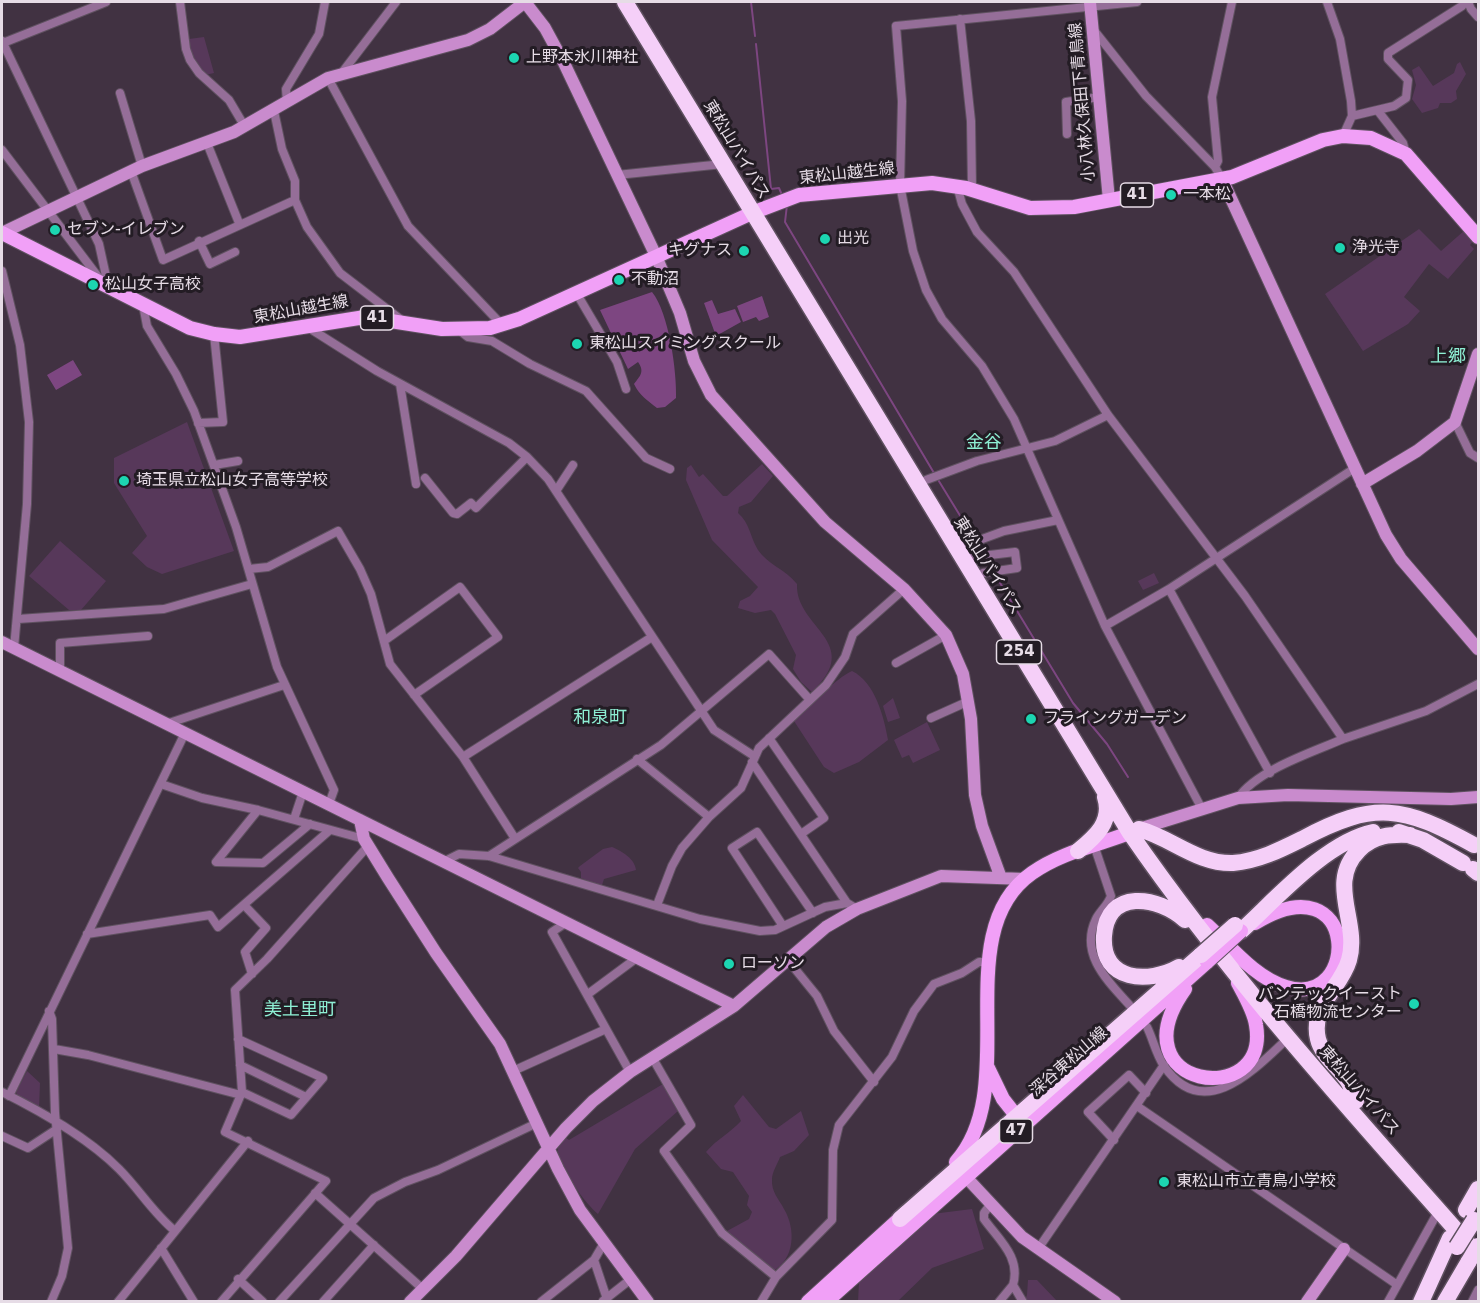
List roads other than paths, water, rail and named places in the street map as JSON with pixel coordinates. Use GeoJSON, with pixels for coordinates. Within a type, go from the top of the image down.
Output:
{"type":"FeatureCollection","features":[{"type":"Feature","properties":{"kind":"highway","name":"東松山バイパス"},"geometry":{"type":"LineString","coordinates":[[625,2],[723,164],[757,211],[926,480],[1205,945],[1356,1101],[1479,1241]]}},
{"type":"Feature","properties":{"kind":"highway","name":"東松山バイパス"},"geometry":{"type":"LineString","coordinates":[[637,2],[757,211],[1103,792],[1135,831]]}},
{"type":"Feature","properties":{"kind":"highway"},"geometry":{"type":"LineString","coordinates":[[1078,851],[1094,838],[1104,824],[1107,811],[1103,792]]}},
{"type":"Feature","properties":{"kind":"highway"},"geometry":{"type":"LineString","coordinates":[[1135,831],[1167,839],[1200,858],[1233,863],[1265,856],[1335,822],[1367,812],[1400,813],[1434,824],[1474,845]]}},
{"type":"Feature","properties":{"kind":"highway"},"geometry":{"type":"LineString","coordinates":[[1238,928],[1301,865],[1359,826],[1393,819],[1434,824]]}},
{"type":"Feature","properties":{"kind":"highway"},"geometry":{"type":"LineString","coordinates":[[1205,945],[1169,908],[1149,900],[1127,903],[1110,917],[1104,937],[1109,957],[1124,974],[1135,978],[1158,977],[1205,945],[1238,928],[1309,870],[1352,840],[1379,831],[1410,835],[1471,868]]}},
{"type":"Feature","properties":{"kind":"highway"},"geometry":{"type":"LineString","coordinates":[[1356,1101],[1349,1083],[1322,1050],[1317,1028],[1321,1007],[1342,976],[1350,956],[1343,881],[1352,858],[1368,842],[1387,835],[1410,835]]}},
{"type":"Feature","properties":{"kind":"highway","name":"東松山バイパス"},"geometry":{"type":"LineString","coordinates":[[1205,945],[1230,970],[1439,1210],[1474,1258]]}},
{"type":"Feature","properties":{"kind":"highway"},"geometry":{"type":"LineString","coordinates":[[900,1219],[1018,1118],[1205,945]]}},
{"type":"Feature","properties":{"kind":"highway"},"geometry":{"type":"LineString","coordinates":[[1423,1302],[1454,1242],[1473,1214],[1479,1189]]}},
{"type":"Feature","properties":{"kind":"highway"},"geometry":{"type":"LineString","coordinates":[[1445,1302],[1474,1258],[1479,1246]]}},
{"type":"Feature","properties":{"kind":"main road","name":"東松山越生線"},"geometry":{"type":"LineString","coordinates":[[2,233],[190,328],[240,337],[365,317],[459,330],[502,325],[577,294],[780,200],[809,193],[900,185],[957,186],[1030,208],[1068,207],[1109,200],[1219,173],[1343,135],[1371,138],[1406,154],[1479,237]]}},
{"type":"Feature","properties":{"kind":"main road","name":"47"},"geometry":{"type":"LineString","coordinates":[[808,1302],[900,1219],[953,1166],[974,1137],[984,1104],[992,937],[1002,906],[1009,893],[1044,866],[1135,831]]}},
{"type":"Feature","properties":{"kind":"main road"},"geometry":{"type":"LineString","coordinates":[[1230,970],[1256,1024],[1255,1049],[1240,1070],[1223,1078],[1205,1079],[1193,1076],[1174,1060],[1166,1037],[1169,1014],[1205,945],[1252,966],[1287,988],[1299,989],[1320,983],[1335,967],[1339,957],[1338,934],[1323,914],[1313,908],[1300,906],[1277,910],[1238,928]]}},
{"type":"Feature","properties":{"kind":"main road","name":"深谷東松山線"},"geometry":{"type":"LineString","coordinates":[[826,1302],[965,1176],[1205,945]]}},
{"type":"Feature","properties":{"kind":"main road","name":"47"},"geometry":{"type":"LineString","coordinates":[[986,1061],[993,1082],[1018,1118]]}},
{"type":"Feature","properties":{"kind":"street"},"geometry":{"type":"LineString","coordinates":[[106,2],[88,5],[2,42],[99,244],[106,287]]}},
{"type":"Feature","properties":{"kind":"street"},"geometry":{"type":"LineString","coordinates":[[180,2],[186,49],[190,60],[205,80],[229,100],[245,127]]}},
{"type":"Feature","properties":{"kind":"street"},"geometry":{"type":"LineString","coordinates":[[287,103],[286,89],[319,34],[325,2]]}},
{"type":"Feature","properties":{"kind":"street"},"geometry":{"type":"LineString","coordinates":[[341,74],[396,2]]}},
{"type":"Feature","properties":{"kind":"street"},"geometry":{"type":"LineString","coordinates":[[2,233],[74,196],[136,168],[245,127],[328,78],[468,40],[490,29],[525,2],[559,52],[656,256],[680,313],[694,361],[718,406],[825,522],[904,589],[946,635],[963,674],[969,701],[975,795],[982,826],[1001,878]]}},
{"type":"Feature","properties":{"kind":"street"},"geometry":{"type":"LineString","coordinates":[[1137,2],[1090,3],[896,26],[902,101],[900,185],[913,252],[926,290],[942,319],[982,366],[1000,395],[1028,450],[1105,626],[1202,810]]}},
{"type":"Feature","properties":{"kind":"street"},"geometry":{"type":"LineString","coordinates":[[1219,173],[1212,102],[1232,2]]}},
{"type":"Feature","properties":{"kind":"street"},"geometry":{"type":"LineString","coordinates":[[1327,2],[1341,39],[1352,116],[1343,135]]}},
{"type":"Feature","properties":{"kind":"street","name":"小八林久保田下青鳥線"},"geometry":{"type":"LineString","coordinates":[[1090,3],[1109,200]]}},
{"type":"Feature","properties":{"kind":"street"},"geometry":{"type":"LineString","coordinates":[[1352,116],[1378,111],[1402,102],[1409,92],[1408,80],[1388,59],[1388,53],[1465,4],[1479,17]]}},
{"type":"Feature","properties":{"kind":"street"},"geometry":{"type":"LineString","coordinates":[[960,19],[971,121],[972,189]]}},
{"type":"Feature","properties":{"kind":"street"},"geometry":{"type":"LineString","coordinates":[[1093,29],[1146,96],[1219,173],[1386,536],[1401,559],[1479,649]]}},
{"type":"Feature","properties":{"kind":"street"},"geometry":{"type":"LineString","coordinates":[[328,78],[408,226],[502,325]]}},
{"type":"Feature","properties":{"kind":"street"},"geometry":{"type":"LineString","coordinates":[[120,93],[136,168],[163,260],[199,241],[295,200]]}},
{"type":"Feature","properties":{"kind":"street"},"geometry":{"type":"LineString","coordinates":[[1066,134],[1066,102],[1099,97]]}},
{"type":"Feature","properties":{"kind":"street"},"geometry":{"type":"LineString","coordinates":[[274,111],[282,149],[295,181],[295,200],[307,227],[340,273],[404,322]]}},
{"type":"Feature","properties":{"kind":"street"},"geometry":{"type":"LineString","coordinates":[[1378,111],[1403,143],[1406,154]]}},
{"type":"Feature","properties":{"kind":"street"},"geometry":{"type":"LineString","coordinates":[[207,143],[239,223]]}},
{"type":"Feature","properties":{"kind":"street"},"geometry":{"type":"LineString","coordinates":[[2,150],[106,287]]}},
{"type":"Feature","properties":{"kind":"street"},"geometry":{"type":"LineString","coordinates":[[617,175],[723,164]]}},
{"type":"Feature","properties":{"kind":"street"},"geometry":{"type":"LineString","coordinates":[[957,186],[962,204],[978,232],[1025,287],[1108,415],[1245,596],[1343,739]]}},
{"type":"Feature","properties":{"kind":"street"},"geometry":{"type":"LineString","coordinates":[[199,241],[210,264],[235,252]]}},
{"type":"Feature","properties":{"kind":"street"},"geometry":{"type":"LineString","coordinates":[[2,271],[20,345],[29,422],[27,504],[14,648]]}},
{"type":"Feature","properties":{"kind":"street"},"geometry":{"type":"LineString","coordinates":[[577,294],[617,362],[626,389]]}},
{"type":"Feature","properties":{"kind":"street"},"geometry":{"type":"LineString","coordinates":[[143,305],[147,326],[176,374],[214,465],[249,569],[284,685],[334,790],[329,804]]}},
{"type":"Feature","properties":{"kind":"street"},"geometry":{"type":"LineString","coordinates":[[306,326],[400,384],[509,443],[527,457],[556,491],[716,733],[753,759],[801,834],[852,906]]}},
{"type":"Feature","properties":{"kind":"street"},"geometry":{"type":"LineString","coordinates":[[459,330],[468,337],[492,341],[530,364],[586,391],[646,458],[670,469]]}},
{"type":"Feature","properties":{"kind":"street"},"geometry":{"type":"LineString","coordinates":[[198,423],[223,422],[214,334]]}},
{"type":"Feature","properties":{"kind":"street"},"geometry":{"type":"LineString","coordinates":[[1362,484],[1417,452],[1455,422],[1478,361]]}},
{"type":"Feature","properties":{"kind":"street"},"geometry":{"type":"LineString","coordinates":[[400,384],[416,484]]}},
{"type":"Feature","properties":{"kind":"street"},"geometry":{"type":"LineString","coordinates":[[926,480],[977,461],[1028,450],[1055,441],[1108,415]]}},
{"type":"Feature","properties":{"kind":"street"},"geometry":{"type":"LineString","coordinates":[[1455,422],[1470,453],[1479,458]]}},
{"type":"Feature","properties":{"kind":"street"},"geometry":{"type":"LineString","coordinates":[[425,478],[453,513],[458,514],[471,503],[476,508],[527,457]]}},
{"type":"Feature","properties":{"kind":"street"},"geometry":{"type":"LineString","coordinates":[[214,465],[238,461]]}},
{"type":"Feature","properties":{"kind":"street"},"geometry":{"type":"LineString","coordinates":[[556,491],[573,465]]}},
{"type":"Feature","properties":{"kind":"street"},"geometry":{"type":"LineString","coordinates":[[1105,626],[1169,589],[1355,468]]}},
{"type":"Feature","properties":{"kind":"street"},"geometry":{"type":"LineString","coordinates":[[969,551],[1004,531],[1058,520]]}},
{"type":"Feature","properties":{"kind":"street"},"geometry":{"type":"LineString","coordinates":[[249,569],[268,567],[338,531],[360,568],[371,594],[390,664],[463,757],[514,837]]}},
{"type":"Feature","properties":{"kind":"street"},"geometry":{"type":"LineString","coordinates":[[969,551],[1015,552],[1017,568],[982,573]]}},
{"type":"Feature","properties":{"kind":"street"},"geometry":{"type":"LineString","coordinates":[[18,619],[164,609],[252,584]]}},
{"type":"Feature","properties":{"kind":"street"},"geometry":{"type":"LineString","coordinates":[[384,641],[460,587],[498,638],[414,695]]}},
{"type":"Feature","properties":{"kind":"street"},"geometry":{"type":"LineString","coordinates":[[657,905],[677,857],[709,817],[741,788],[753,759],[769,738],[826,685],[842,663],[853,634],[904,589]]}},
{"type":"Feature","properties":{"kind":"street"},"geometry":{"type":"LineString","coordinates":[[1169,589],[1270,773]]}},
{"type":"Feature","properties":{"kind":"street"},"geometry":{"type":"LineString","coordinates":[[896,663],[946,635]]}},
{"type":"Feature","properties":{"kind":"street"},"geometry":{"type":"LineString","coordinates":[[60,672],[60,643],[148,636]]}},
{"type":"Feature","properties":{"kind":"street"},"geometry":{"type":"LineString","coordinates":[[463,757],[652,637]]}},
{"type":"Feature","properties":{"kind":"street"},"geometry":{"type":"LineString","coordinates":[[2,642],[734,1006]]}},
{"type":"Feature","properties":{"kind":"street"},"geometry":{"type":"LineString","coordinates":[[489,856],[514,837],[661,745],[769,654],[810,700]]}},
{"type":"Feature","properties":{"kind":"street"},"geometry":{"type":"LineString","coordinates":[[1238,798],[1246,788],[1298,757],[1426,711],[1479,684]]}},
{"type":"Feature","properties":{"kind":"street"},"geometry":{"type":"LineString","coordinates":[[166,724],[284,685]]}},
{"type":"Feature","properties":{"kind":"street"},"geometry":{"type":"LineString","coordinates":[[931,718],[969,701]]}},
{"type":"Feature","properties":{"kind":"street"},"geometry":{"type":"LineString","coordinates":[[175,1231],[161,1220],[130,1181],[104,1155],[5,1094],[49,1011],[185,733]]}},
{"type":"Feature","properties":{"kind":"street"},"geometry":{"type":"LineString","coordinates":[[769,738],[824,818],[801,834]]}},
{"type":"Feature","properties":{"kind":"street"},"geometry":{"type":"LineString","coordinates":[[637,759],[709,817]]}},
{"type":"Feature","properties":{"kind":"street"},"geometry":{"type":"LineString","coordinates":[[161,784],[208,799],[294,819],[366,842]]}},
{"type":"Feature","properties":{"kind":"street"},"geometry":{"type":"LineString","coordinates":[[294,819],[303,792]]}},
{"type":"Feature","properties":{"kind":"street"},"geometry":{"type":"LineString","coordinates":[[1135,831],[1238,798],[1288,795],[1451,799],[1479,797]]}},
{"type":"Feature","properties":{"kind":"street"},"geometry":{"type":"LineString","coordinates":[[258,810],[216,862],[263,863],[310,824]]}},
{"type":"Feature","properties":{"kind":"street"},"geometry":{"type":"LineString","coordinates":[[360,820],[366,842],[436,953],[487,1022],[513,1071],[576,1204],[648,1302]]}},
{"type":"Feature","properties":{"kind":"street"},"geometry":{"type":"LineString","coordinates":[[87,934],[210,915],[218,927],[245,906],[330,830]]}},
{"type":"Feature","properties":{"kind":"street"},"geometry":{"type":"LineString","coordinates":[[783,926],[732,848],[757,832],[813,913]]}},
{"type":"Feature","properties":{"kind":"street"},"geometry":{"type":"LineString","coordinates":[[221,1302],[238,1279],[326,1181],[249,1141],[225,1132],[242,1094],[235,990],[252,974],[366,842]]}},
{"type":"Feature","properties":{"kind":"street"},"geometry":{"type":"LineString","coordinates":[[1094,845],[1111,896],[1094,923],[1092,955],[1098,968],[1133,1009]]}},
{"type":"Feature","properties":{"kind":"street"},"geometry":{"type":"LineString","coordinates":[[445,861],[459,854],[489,856],[720,924],[760,932],[783,926],[813,913],[852,906],[941,876],[1025,879]]}},
{"type":"Feature","properties":{"kind":"street"},"geometry":{"type":"LineString","coordinates":[[245,906],[266,928],[245,952],[252,974]]}},
{"type":"Feature","properties":{"kind":"street"},"geometry":{"type":"LineString","coordinates":[[410,1302],[477,1233],[549,1148],[593,1101],[652,1057],[734,1006],[852,906]]}},
{"type":"Feature","properties":{"kind":"street"},"geometry":{"type":"LineString","coordinates":[[567,922],[552,932],[630,1072]]}},
{"type":"Feature","properties":{"kind":"street"},"geometry":{"type":"LineString","coordinates":[[588,994],[638,957]]}},
{"type":"Feature","properties":{"kind":"street"},"geometry":{"type":"LineString","coordinates":[[787,959],[817,996],[834,1031],[874,1082]]}},
{"type":"Feature","properties":{"kind":"street"},"geometry":{"type":"LineString","coordinates":[[761,1302],[776,1277],[832,1220],[836,1133],[846,1115],[892,1057],[914,1011],[934,984],[962,973],[979,962],[990,962]]}},
{"type":"Feature","properties":{"kind":"street"},"geometry":{"type":"LineString","coordinates":[[49,1011],[54,1049],[57,1126],[68,1248],[62,1276],[51,1302]]}},
{"type":"Feature","properties":{"kind":"street"},"geometry":{"type":"LineString","coordinates":[[1147,1027],[1164,1065],[1188,1086],[1199,1090],[1221,1090],[1242,1080],[1288,1038]]}},
{"type":"Feature","properties":{"kind":"street"},"geometry":{"type":"LineString","coordinates":[[513,1071],[606,1029]]}},
{"type":"Feature","properties":{"kind":"street"},"geometry":{"type":"LineString","coordinates":[[54,1049],[88,1055],[242,1094],[291,1114],[323,1078],[238,1039]]}},
{"type":"Feature","properties":{"kind":"street"},"geometry":{"type":"LineString","coordinates":[[652,1057],[691,1125],[664,1151],[722,1233],[776,1277]]}},
{"type":"Feature","properties":{"kind":"street"},"geometry":{"type":"LineString","coordinates":[[240,1065],[306,1097]]}},
{"type":"Feature","properties":{"kind":"street"},"geometry":{"type":"LineString","coordinates":[[1038,1248],[1164,1065]]}},
{"type":"Feature","properties":{"kind":"street"},"geometry":{"type":"LineString","coordinates":[[1113,1140],[1088,1112],[1129,1075],[1146,1093]]}},
{"type":"Feature","properties":{"kind":"street"},"geometry":{"type":"LineString","coordinates":[[1137,1106],[1396,1284]]}},
{"type":"Feature","properties":{"kind":"street"},"geometry":{"type":"LineString","coordinates":[[279,1302],[367,1203],[389,1189],[438,1170],[537,1123]]}},
{"type":"Feature","properties":{"kind":"street"},"geometry":{"type":"LineString","coordinates":[[2,1136],[28,1149],[57,1126]]}},
{"type":"Feature","properties":{"kind":"street"},"geometry":{"type":"LineString","coordinates":[[118,1302],[249,1141]]}},
{"type":"Feature","properties":{"kind":"street"},"geometry":{"type":"LineString","coordinates":[[965,1176],[1008,1225],[1115,1302]]}},
{"type":"Feature","properties":{"kind":"street"},"geometry":{"type":"LineString","coordinates":[[315,1193],[423,1290]]}},
{"type":"Feature","properties":{"kind":"street"},"geometry":{"type":"LineString","coordinates":[[990,1205],[984,1213],[984,1219],[1014,1260],[1016,1274],[1013,1285],[999,1302]]}},
{"type":"Feature","properties":{"kind":"street"},"geometry":{"type":"LineString","coordinates":[[1388,1302],[1439,1210]]}},
{"type":"Feature","properties":{"kind":"street"},"geometry":{"type":"LineString","coordinates":[[541,1302],[594,1260],[604,1243]]}},
{"type":"Feature","properties":{"kind":"street"},"geometry":{"type":"LineString","coordinates":[[323,1302],[374,1245]]}},
{"type":"Feature","properties":{"kind":"street"},"geometry":{"type":"LineString","coordinates":[[161,1248],[194,1302]]}},
{"type":"Feature","properties":{"kind":"street"},"geometry":{"type":"LineString","coordinates":[[1307,1302],[1344,1249]]}},
{"type":"Feature","properties":{"kind":"street"},"geometry":{"type":"LineString","coordinates":[[594,1260],[606,1300],[631,1279]]}},
{"type":"Feature","properties":{"kind":"street"},"geometry":{"type":"LineString","coordinates":[[238,1279],[263,1302]]}},
{"type":"Feature","properties":{"kind":"street"},"geometry":{"type":"LineString","coordinates":[[1013,1285],[1023,1302]]}},
{"type":"Feature","properties":{"kind":"street"},"geometry":{"type":"LineString","coordinates":[[1472,1302],[1479,1290]]}},
{"type":"Feature","properties":{"kind":"waterway"},"geometry":{"type":"LineString","coordinates":[[751,2],[755,36]]}},
{"type":"Feature","properties":{"kind":"waterway"},"geometry":{"type":"LineString","coordinates":[[756,44],[771,189],[779,188],[782,195]]}},
{"type":"Feature","properties":{"kind":"waterway"},"geometry":{"type":"LineString","coordinates":[[787,205],[785,222],[934,473]]}},
{"type":"Feature","properties":{"kind":"waterway"},"geometry":{"type":"LineString","coordinates":[[937,478],[975,540]]}},
{"type":"Feature","properties":{"kind":"waterway"},"geometry":{"type":"LineString","coordinates":[[985,558],[992,568]]}},
{"type":"Feature","properties":{"kind":"waterway"},"geometry":{"type":"LineString","coordinates":[[994,573],[1073,703],[1107,744],[1128,777]]}},
{"type":"Feature","properties":{"kind":"place","name":"上野本氷川神社"},"geometry":{"type":"Point","coordinates":[514,58]}},
{"type":"Feature","properties":{"kind":"place","name":"一本松"},"geometry":{"type":"Point","coordinates":[1171,195]}},
{"type":"Feature","properties":{"kind":"place","name":"セブン-イレブン"},"geometry":{"type":"Point","coordinates":[55,230]}},
{"type":"Feature","properties":{"kind":"place","name":"出光"},"geometry":{"type":"Point","coordinates":[825,239]}},
{"type":"Feature","properties":{"kind":"place","name":"浄光寺"},"geometry":{"type":"Point","coordinates":[1340,248]}},
{"type":"Feature","properties":{"kind":"place","name":"キグナス"},"geometry":{"type":"Point","coordinates":[744,251]}},
{"type":"Feature","properties":{"kind":"place","name":"不動沼"},"geometry":{"type":"Point","coordinates":[619,280]}},
{"type":"Feature","properties":{"kind":"place","name":"松山女子高校"},"geometry":{"type":"Point","coordinates":[93,285]}},
{"type":"Feature","properties":{"kind":"place","name":"東松山スイミングスクール"},"geometry":{"type":"Point","coordinates":[577,344]}},
{"type":"Feature","properties":{"kind":"place","name":"埼玉県立松山女子高等学校"},"geometry":{"type":"Point","coordinates":[124,481]}},
{"type":"Feature","properties":{"kind":"place","name":"フライングガーデン"},"geometry":{"type":"Point","coordinates":[1031,719]}},
{"type":"Feature","properties":{"kind":"place","name":"ローソン"},"geometry":{"type":"Point","coordinates":[729,964]}},
{"type":"Feature","properties":{"kind":"place","name":"バンテックイースト 石橋物流センター"},"geometry":{"type":"Point","coordinates":[1414,1004]}},
{"type":"Feature","properties":{"kind":"place","name":"東松山市立青鳥小学校"},"geometry":{"type":"Point","coordinates":[1164,1182]}},
{"type":"Feature","properties":{"kind":"district","name":"上郷"},"geometry":{"type":"Point","coordinates":[1448,357]}},
{"type":"Feature","properties":{"kind":"district","name":"金谷"},"geometry":{"type":"Point","coordinates":[984,443]}},
{"type":"Feature","properties":{"kind":"district","name":"和泉町"},"geometry":{"type":"Point","coordinates":[600,718]}},
{"type":"Feature","properties":{"kind":"district","name":"美土里町"},"geometry":{"type":"Point","coordinates":[300,1010]}}]}
